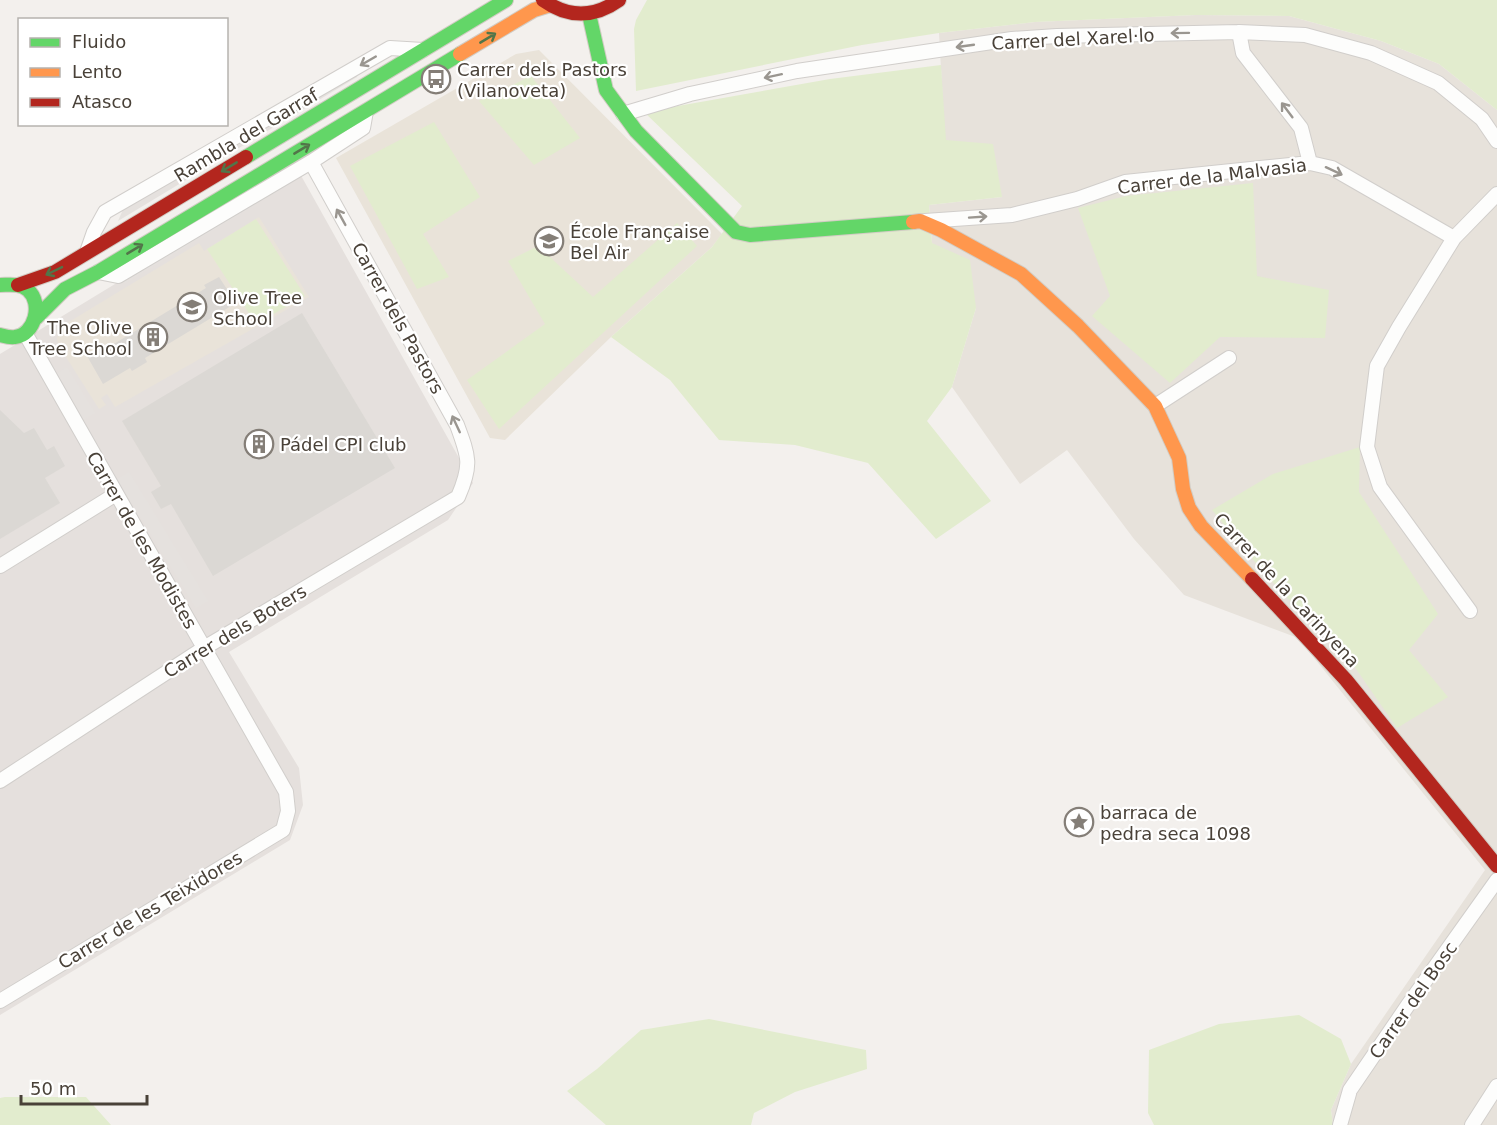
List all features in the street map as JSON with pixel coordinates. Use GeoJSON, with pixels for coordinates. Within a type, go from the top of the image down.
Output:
{"type":"FeatureCollection","features":[{"type":"Feature","properties":{"kind":"street","name":"Rambla del Garraf"},"geometry":{"type":"LineString","coordinates":[[7,283],[55,272],[506,0]]}},
{"type":"Feature","properties":{"kind":"street"},"geometry":{"type":"LineString","coordinates":[[1,337],[13,338],[25,333],[36,318],[65,289],[98,272],[542,5],[568,13],[589,14],[609,8],[619,0]]}},
{"type":"Feature","properties":{"kind":"street","name":"Carrer de la Carinyena"},"geometry":{"type":"LineString","coordinates":[[589,14],[606,90],[655,151],[736,232],[750,235],[920,221],[1021,274],[1047,296],[1155,406],[1179,458],[1183,489],[1189,508],[1201,526],[1325,656],[1455,818],[1497,866]]}},
{"type":"Feature","properties":{"kind":"street"},"geometry":{"type":"LineString","coordinates":[[1239,32],[1243,53],[1301,128],[1310,163]]}},
{"type":"Feature","properties":{"kind":"street","name":"Carrer del Xarel·lo"},"geometry":{"type":"LineString","coordinates":[[624,114],[690,94],[797,71],[1012,39],[1239,32],[1305,34],[1371,53],[1438,83],[1482,119],[1497,141]]}},
{"type":"Feature","properties":{"kind":"street","name":"Rambla del Garraf"},"geometry":{"type":"LineString","coordinates":[[87,252],[94,232],[105,212],[390,48],[423,50]]}},
{"type":"Feature","properties":{"kind":"street"},"geometry":{"type":"LineString","coordinates":[[98,272],[118,276],[310,162],[363,128],[366,111]]}},
{"type":"Feature","properties":{"kind":"street","name":"Carrer dels Pastors"},"geometry":{"type":"LineString","coordinates":[[310,162],[457,425],[468,455],[466,480]]}},
{"type":"Feature","properties":{"kind":"street","name":"Carrer de la Malvasia"},"geometry":{"type":"LineString","coordinates":[[920,221],[1012,215],[1077,199],[1125,182],[1310,163],[1332,168],[1454,238]]}},
{"type":"Feature","properties":{"kind":"street"},"geometry":{"type":"LineString","coordinates":[[1470,611],[1380,487],[1367,447],[1377,366],[1454,238],[1497,194]]}},
{"type":"Feature","properties":{"kind":"street"},"geometry":{"type":"LineString","coordinates":[[7,283],[27,289],[35,302],[36,318]]}},
{"type":"Feature","properties":{"kind":"street","name":"Carrer de les Modistes"},"geometry":{"type":"LineString","coordinates":[[25,333],[286,792],[288,811]]}},
{"type":"Feature","properties":{"kind":"street"},"geometry":{"type":"LineString","coordinates":[[1155,406],[1229,358]]}},
{"type":"Feature","properties":{"kind":"street","name":"Carrer dels Boters"},"geometry":{"type":"LineString","coordinates":[[0,781],[204,648],[458,497],[466,480]]}},
{"type":"Feature","properties":{"kind":"street"},"geometry":{"type":"LineString","coordinates":[[0,566],[116,494]]}},
{"type":"Feature","properties":{"kind":"street","name":"Carrer de les Teixidores"},"geometry":{"type":"LineString","coordinates":[[0,1001],[283,830],[288,811]]}},
{"type":"Feature","properties":{"kind":"street","name":"Carrer del Bosc"},"geometry":{"type":"LineString","coordinates":[[1340,1125],[1350,1090],[1497,880]]}},
{"type":"Feature","properties":{"kind":"street"},"geometry":{"type":"LineString","coordinates":[[1472,1125],[1497,1086]]}},
{"type":"Feature","properties":{"kind":"shaded area"},"geometry":{"type":"Polygon","coordinates":[[[1196,15],[1289,16],[1381,41],[1439,64],[1497,110],[1497,1125],[1333,1125],[1331,1110],[1351,1064],[1485,870],[1298,638],[1184,595],[1134,539],[1067,450],[1020,484],[952,387],[976,308],[932,243],[929,205],[1002,197],[945,140],[939,33],[1035,22],[1196,15]]]}},
{"type":"Feature","properties":{"kind":"shaded area","name":"École Française Bel Air"},"geometry":{"type":"Polygon","coordinates":[[[539,50],[722,234],[712,247],[611,337],[505,440],[490,438],[336,158],[516,54],[539,50]]]}},
{"type":"Feature","properties":{"kind":"shaded area"},"geometry":{"type":"Polygon","coordinates":[[[363,63],[357,77],[118,221],[125,205],[363,63]]]}},
{"type":"Feature","properties":{"kind":"shaded area"},"geometry":{"type":"Polygon","coordinates":[[[299,172],[473,483],[448,520],[229,652],[299,768],[303,805],[290,840],[0,1015],[0,354],[299,172]]]}},
{"type":"Feature","properties":{"kind":"shaded area"},"geometry":{"type":"Polygon","coordinates":[[[282,182],[285,187],[125,283],[122,277],[282,182]]]}},
{"type":"Feature","properties":{"kind":"shaded area","name":"Olive Tree School"},"geometry":{"type":"Polygon","coordinates":[[[259,217],[309,297],[115,407],[107,394],[101,398],[106,405],[99,409],[59,346],[57,339],[59,328],[199,243],[204,251],[259,217]]]}},
{"type":"Feature","properties":{"kind":"shaded area"},"geometry":{"type":"Polygon","coordinates":[[[67,367],[95,413],[83,420],[56,374],[67,367]]]}},
{"type":"Feature","properties":{"kind":"shaded area"},"geometry":{"type":"Polygon","coordinates":[[[129,472],[208,601],[196,608],[117,479],[129,472]]]}},
{"type":"Feature","properties":{"kind":"green space"},"geometry":{"type":"Polygon","coordinates":[[[647,0],[1497,0],[1497,110],[1439,64],[1381,41],[1289,16],[1196,15],[1035,22],[939,33],[862,45],[636,91],[634,29],[636,20],[647,0]]]}},
{"type":"Feature","properties":{"kind":"green space"},"geometry":{"type":"Polygon","coordinates":[[[941,65],[946,140],[993,144],[1002,197],[929,205],[932,243],[970,260],[976,308],[952,387],[927,421],[991,501],[936,539],[868,463],[795,445],[719,440],[670,380],[611,337],[712,247],[742,206],[644,112],[830,79],[941,65]]]}},
{"type":"Feature","properties":{"kind":"green space"},"geometry":{"type":"Polygon","coordinates":[[[531,76],[580,138],[534,165],[479,101],[531,76]]]}},
{"type":"Feature","properties":{"kind":"green space"},"geometry":{"type":"Polygon","coordinates":[[[434,122],[480,197],[423,234],[449,277],[417,289],[350,166],[434,122]]]}},
{"type":"Feature","properties":{"kind":"green space"},"geometry":{"type":"Polygon","coordinates":[[[1253,183],[1257,276],[1329,290],[1325,338],[1220,337],[1170,383],[1092,316],[1110,296],[1078,208],[1126,196],[1253,183]]]}},
{"type":"Feature","properties":{"kind":"green space"},"geometry":{"type":"Polygon","coordinates":[[[256,219],[305,296],[256,324],[207,249],[256,219]]]}},
{"type":"Feature","properties":{"kind":"green space"},"geometry":{"type":"Polygon","coordinates":[[[677,223],[697,246],[499,429],[467,380],[545,324],[508,261],[538,246],[593,297],[677,223]]]}},
{"type":"Feature","properties":{"kind":"green space"},"geometry":{"type":"Polygon","coordinates":[[[1360,447],[1359,492],[1438,614],[1409,650],[1448,697],[1397,728],[1336,640],[1286,597],[1212,510],[1273,474],[1360,447]]]}},
{"type":"Feature","properties":{"kind":"green space"},"geometry":{"type":"Polygon","coordinates":[[[1299,1015],[1341,1039],[1351,1064],[1331,1110],[1333,1125],[1154,1125],[1148,1113],[1149,1050],[1219,1024],[1299,1015]]]}},
{"type":"Feature","properties":{"kind":"green space"},"geometry":{"type":"Polygon","coordinates":[[[709,1019],[866,1050],[867,1069],[795,1092],[754,1113],[751,1125],[606,1125],[567,1091],[597,1069],[641,1030],[709,1019]]]}},
{"type":"Feature","properties":{"kind":"green space"},"geometry":{"type":"Polygon","coordinates":[[[86,1097],[111,1125],[0,1125],[0,1098],[86,1097]]]}},
{"type":"Feature","properties":{"kind":"building","name":"The Olive Tree School"},"geometry":{"type":"Polygon","coordinates":[[[219,277],[236,303],[145,358],[147,362],[132,371],[130,368],[103,384],[87,356],[103,347],[104,350],[206,288],[204,285],[219,277]]]}},
{"type":"Feature","properties":{"kind":"building","name":"Pádel CPI club"},"geometry":{"type":"Polygon","coordinates":[[[302,313],[395,468],[213,576],[171,504],[161,509],[151,492],[161,486],[122,421],[302,313]]]}},
{"type":"Feature","properties":{"kind":"building"},"geometry":{"type":"Polygon","coordinates":[[[0,410],[24,433],[34,428],[47,450],[54,446],[65,466],[45,478],[60,503],[0,539],[0,410]]]}},
{"type":"Feature","properties":{"kind":"traffic: fast"},"geometry":{"type":"LineString","coordinates":[[246,157],[506,0]]}},
{"type":"Feature","properties":{"kind":"traffic: fast"},"geometry":{"type":"LineString","coordinates":[[589,14],[606,90],[636,131],[736,232],[750,235],[913,222]]}},
{"type":"Feature","properties":{"kind":"traffic: fast"},"geometry":{"type":"LineString","coordinates":[[36,318],[65,289],[98,272],[460,54]]}},
{"type":"Feature","properties":{"kind":"traffic: fast"},"geometry":{"type":"LineString","coordinates":[[0,285],[22,286],[28,290],[33,296],[36,310],[35,318],[28,331],[15,337],[0,335]]}},
{"type":"Feature","properties":{"kind":"traffic: slow"},"geometry":{"type":"LineString","coordinates":[[460,54],[534,10],[550,5]]}},
{"type":"Feature","properties":{"kind":"traffic: slow"},"geometry":{"type":"LineString","coordinates":[[913,222],[920,221],[941,230],[1021,274],[1078,326],[1155,406],[1179,458],[1183,489],[1189,508],[1201,526],[1252,579]]}},
{"type":"Feature","properties":{"kind":"traffic: jam"},"geometry":{"type":"LineString","coordinates":[[543,0],[562,10],[581,14],[600,10],[619,0]]}},
{"type":"Feature","properties":{"kind":"traffic: jam"},"geometry":{"type":"LineString","coordinates":[[18,285],[55,272],[246,157]]}},
{"type":"Feature","properties":{"kind":"traffic: jam"},"geometry":{"type":"LineString","coordinates":[[1252,579],[1346,680],[1497,866]]}},
{"type":"Feature","properties":{"kind":"place","name":"Carrer dels Pastors (Vilanoveta)"},"geometry":{"type":"Point","coordinates":[436,79]}},
{"type":"Feature","properties":{"kind":"place","name":"École Française Bel Air"},"geometry":{"type":"Point","coordinates":[549,241]}},
{"type":"Feature","properties":{"kind":"place","name":"Olive Tree School"},"geometry":{"type":"Point","coordinates":[192,307]}},
{"type":"Feature","properties":{"kind":"place","name":"The Olive Tree School"},"geometry":{"type":"Point","coordinates":[153,337]}},
{"type":"Feature","properties":{"kind":"place","name":"Pádel CPI club"},"geometry":{"type":"Point","coordinates":[259,444]}},
{"type":"Feature","properties":{"kind":"place","name":"barraca de pedra seca 1098"},"geometry":{"type":"Point","coordinates":[1079,822]}}]}
